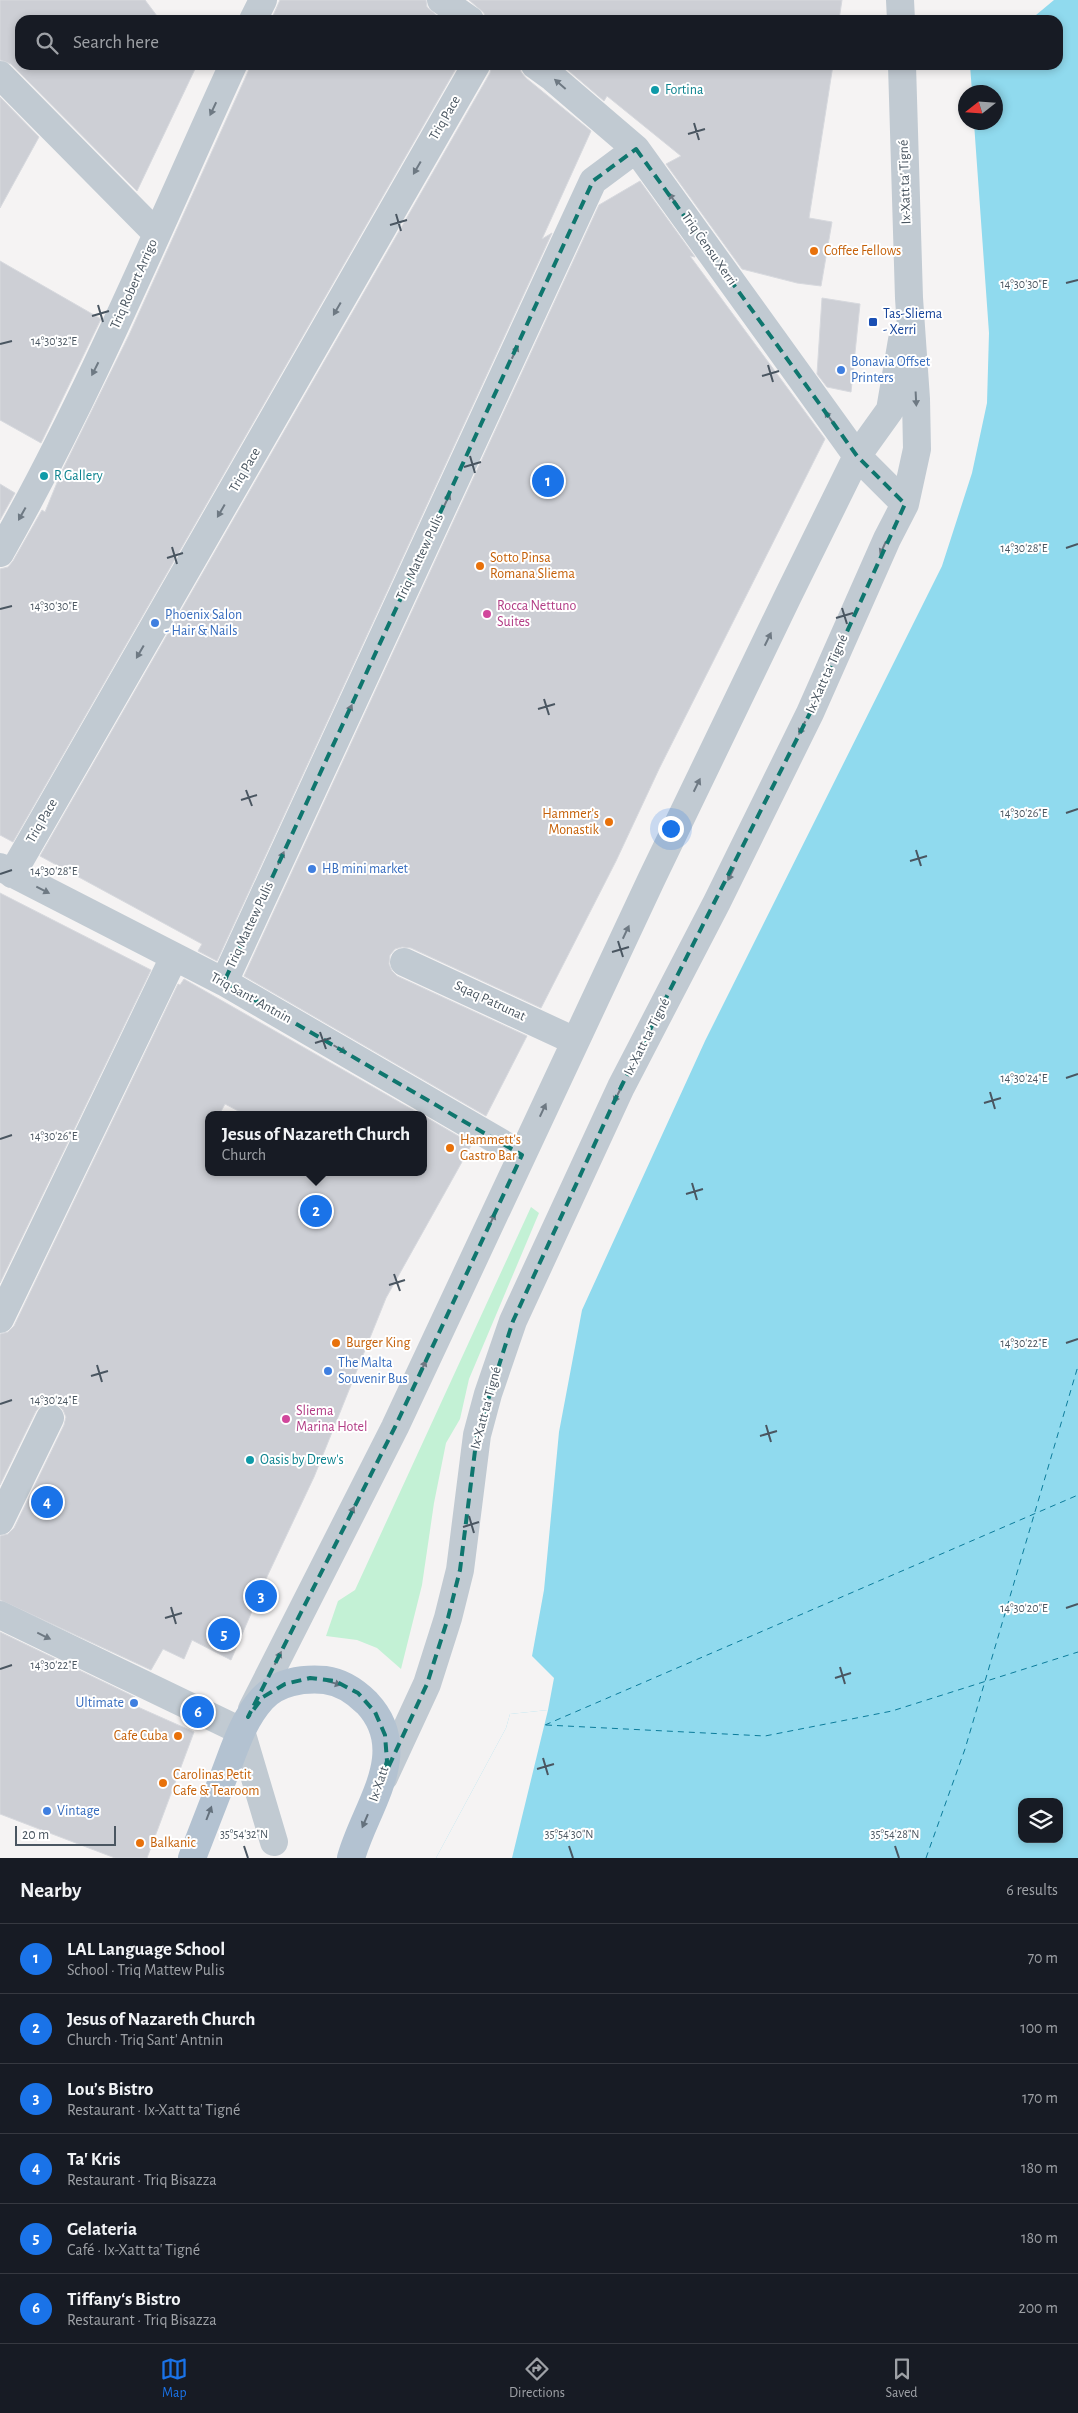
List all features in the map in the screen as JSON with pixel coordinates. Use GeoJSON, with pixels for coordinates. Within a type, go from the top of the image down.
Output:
{"type":"FeatureCollection","features":[{"type":"Feature","properties":{"kind":"main road","name":"Ix-Xatt"},"geometry":{"type":"LineString","coordinates":[[192,1858],[244,1724],[263,1697],[285,1684],[310,1678],[335,1682],[358,1693],[375,1712],[385,1735],[387,1760],[380,1785],[351,1858]]}},
{"type":"Feature","properties":{"kind":"street"},"geometry":{"type":"LineString","coordinates":[[255,15],[262,0]]}},
{"type":"Feature","properties":{"kind":"street"},"geometry":{"type":"LineString","coordinates":[[441,0],[463,15]]}},
{"type":"Feature","properties":{"kind":"street"},"geometry":{"type":"LineString","coordinates":[[900,0],[901,15]]}},
{"type":"Feature","properties":{"kind":"street","name":"Triq Robert Arrigo"},"geometry":{"type":"LineString","coordinates":[[0,553],[27,505],[103,353],[231,70]]}},
{"type":"Feature","properties":{"kind":"street","name":"Triq Pace"},"geometry":{"type":"LineString","coordinates":[[6,871],[473,70]]}},
{"type":"Feature","properties":{"kind":"street","name":"Triq Ċensu Xerri"},"geometry":{"type":"LineString","coordinates":[[542,70],[636,149],[857,456],[905,504]]}},
{"type":"Feature","properties":{"kind":"street","name":"Ix-Xatt ta' Tigné"},"geometry":{"type":"LineString","coordinates":[[380,1785],[427,1684],[448,1618],[460,1570],[477,1434],[488,1394],[513,1321],[621,1087],[717,902],[810,713],[887,539],[905,504],[917,449],[916,399],[908,298],[902,70]]}},
{"type":"Feature","properties":{"kind":"street"},"geometry":{"type":"LineString","coordinates":[[0,75],[156,233]]}},
{"type":"Feature","properties":{"kind":"street","name":"Triq Mattew Pulis"},"geometry":{"type":"LineString","coordinates":[[224,982],[593,182],[636,149]]}},
{"type":"Feature","properties":{"kind":"street","name":"Ix-Xatt ta' Tigné"},"geometry":{"type":"LineString","coordinates":[[244,1724],[395,1427],[575,1041],[857,456],[890,410],[908,298]]}},
{"type":"Feature","properties":{"kind":"street","name":"Triq Sant' Antnin"},"geometry":{"type":"LineString","coordinates":[[6,871],[224,982],[522,1155]]}},
{"type":"Feature","properties":{"kind":"street"},"geometry":{"type":"LineString","coordinates":[[0,1319],[174,957]]}},
{"type":"Feature","properties":{"kind":"street","name":"Sqaq Patrunat"},"geometry":{"type":"LineString","coordinates":[[404,962],[575,1041]]}},
{"type":"Feature","properties":{"kind":"street"},"geometry":{"type":"LineString","coordinates":[[0,1521],[50,1418]]}},
{"type":"Feature","properties":{"kind":"street"},"geometry":{"type":"LineString","coordinates":[[0,1615],[244,1724],[274,1842]]}},
{"type":"Feature","properties":{"kind":"highlighted area"},"geometry":{"type":"Polygon","coordinates":[[[636,149],[857,456],[905,504],[810,713],[621,1087],[513,1321],[477,1435],[460,1570],[448,1618],[427,1684],[380,1785],[387,1761],[385,1735],[375,1712],[358,1693],[335,1681],[310,1678],[285,1684],[263,1697],[248,1717],[395,1427],[522,1155],[224,982],[593,181],[636,149]]]}},
{"type":"Feature","properties":{"kind":"green space"},"geometry":{"type":"Polygon","coordinates":[[[531,1207],[539,1213],[469,1379],[460,1419],[446,1443],[434,1503],[422,1585],[401,1669],[377,1648],[357,1640],[326,1636],[338,1601],[355,1590],[531,1207]]]}},
{"type":"Feature","properties":{"kind":"water"},"geometry":{"type":"Polygon","coordinates":[[[1054,0],[1078,0],[1078,1858],[436,1858],[506,1728],[510,1714],[548,1710],[554,1678],[532,1656],[544,1590],[559,1432],[582,1310],[705,1041],[942,566],[972,473],[987,403],[989,333],[974,130],[1003,130],[1003,85],[971,85],[970,70],[1063,70],[1063,15],[1036,15],[1054,0]]]}},
{"type":"Feature","properties":{"kind":"pier"},"geometry":{"type":"Polygon","coordinates":[[[548,1710],[512,1858],[436,1858],[506,1728],[510,1714],[548,1710]]]}},
{"type":"Feature","properties":{"kind":"building"},"geometry":{"type":"Polygon","coordinates":[[[0,0],[145,0],[156,15],[15,15],[15,68],[11,64],[0,60],[0,0]]]}},
{"type":"Feature","properties":{"kind":"building"},"geometry":{"type":"Polygon","coordinates":[[[280,0],[426,0],[427,7],[436,15],[273,15],[280,0]]]}},
{"type":"Feature","properties":{"kind":"building"},"geometry":{"type":"Polygon","coordinates":[[[469,0],[842,0],[840,15],[484,15],[469,0]]]}},
{"type":"Feature","properties":{"kind":"building"},"geometry":{"type":"Polygon","coordinates":[[[17,70],[195,70],[137,191],[17,70]]]}},
{"type":"Feature","properties":{"kind":"building"},"geometry":{"type":"Polygon","coordinates":[[[249,70],[455,70],[13,842],[0,835],[0,569],[8,567],[13,561],[42,510],[45,512],[61,473],[129,335],[249,70]]]}},
{"type":"Feature","properties":{"kind":"building"},"geometry":{"type":"Polygon","coordinates":[[[491,70],[521,70],[526,78],[591,131],[542,239],[552,233],[217,961],[198,951],[202,944],[40,856],[491,70]]]}},
{"type":"Feature","properties":{"kind":"building"},"geometry":{"type":"Polygon","coordinates":[[[568,70],[832,70],[809,218],[832,222],[821,286],[797,283],[742,269],[666,164],[681,156],[607,96],[604,101],[568,70]]]}},
{"type":"Feature","properties":{"kind":"building"},"geometry":{"type":"Polygon","coordinates":[[[0,97],[39,137],[0,208],[0,97]]]}},
{"type":"Feature","properties":{"kind":"building"},"geometry":{"type":"Polygon","coordinates":[[[640,181],[695,257],[690,256],[825,439],[541,1008],[411,948],[402,947],[395,949],[390,955],[389,964],[397,976],[527,1036],[486,1116],[244,976],[599,205],[640,181]]]}},
{"type":"Feature","properties":{"kind":"building"},"geometry":{"type":"Polygon","coordinates":[[[0,261],[101,319],[41,443],[0,420],[0,261]]]}},
{"type":"Feature","properties":{"kind":"building"},"geometry":{"type":"Polygon","coordinates":[[[822,298],[860,304],[851,392],[827,387],[817,374],[822,298]]]}},
{"type":"Feature","properties":{"kind":"building"},"geometry":{"type":"Polygon","coordinates":[[[0,484],[15,493],[0,520],[0,484]]]}},
{"type":"Feature","properties":{"kind":"building"},"geometry":{"type":"Polygon","coordinates":[[[0,893],[151,970],[0,1283],[0,893]]]}},
{"type":"Feature","properties":{"kind":"building"},"geometry":{"type":"Polygon","coordinates":[[[184,979],[415,1111],[238,1111],[225,1104],[221,1111],[205,1111],[205,1176],[427,1176],[427,1118],[472,1144],[386,1298],[314,1477],[265,1581],[231,1660],[192,1640],[184,1659],[163,1649],[151,1670],[0,1600],[0,1536],[8,1534],[14,1528],[64,1425],[66,1417],[63,1410],[57,1404],[48,1403],[41,1405],[36,1411],[0,1485],[0,1334],[8,1332],[14,1326],[178,984],[180,985],[184,979]]]}},
{"type":"Feature","properties":{"kind":"building"},"geometry":{"type":"Polygon","coordinates":[[[0,1632],[135,1697],[131,1704],[194,1732],[147,1858],[115,1858],[0,1814],[0,1632]]]}},
{"type":"Feature","properties":{"kind":"ferry route"},"geometry":{"type":"LineString","coordinates":[[926,1858],[965,1749],[1078,1366]]}},
{"type":"Feature","properties":{"kind":"ferry route"},"geometry":{"type":"LineString","coordinates":[[545,1725],[1078,1495]]}},
{"type":"Feature","properties":{"kind":"ferry route"},"geometry":{"type":"LineString","coordinates":[[546,1725],[765,1736],[892,1711],[1078,1652]]}},
{"type":"Feature","properties":{"kind":"place","name":"Fortina"},"geometry":{"type":"Point","coordinates":[655,90]}},
{"type":"Feature","properties":{"kind":"place","name":"Coffee Fellows"},"geometry":{"type":"Point","coordinates":[814,251]}},
{"type":"Feature","properties":{"kind":"place","name":"Tas-Sliema - Xerri"},"geometry":{"type":"Point","coordinates":[873,322]}},
{"type":"Feature","properties":{"kind":"place","name":"Bonavia Offset Printers"},"geometry":{"type":"Point","coordinates":[841,370]}},
{"type":"Feature","properties":{"kind":"place","name":"R Gallery"},"geometry":{"type":"Point","coordinates":[44,476]}},
{"type":"Feature","properties":{"kind":"place","name":"LAL Language School"},"geometry":{"type":"Point","coordinates":[548,481]}},
{"type":"Feature","properties":{"kind":"place","name":"Sotto Pinsa Romana Sliema"},"geometry":{"type":"Point","coordinates":[480,566]}},
{"type":"Feature","properties":{"kind":"place","name":"Rocca Nettuno Suites"},"geometry":{"type":"Point","coordinates":[487,614]}},
{"type":"Feature","properties":{"kind":"place","name":"Phoenix Salon - Hair & Nails"},"geometry":{"type":"Point","coordinates":[155,623]}},
{"type":"Feature","properties":{"kind":"place","name":"Hammer’s Monastik"},"geometry":{"type":"Point","coordinates":[609,822]}},
{"type":"Feature","properties":{"kind":"place","name":"HB mini market"},"geometry":{"type":"Point","coordinates":[312,869]}},
{"type":"Feature","properties":{"kind":"place","name":"Hammett's Gastro Bar"},"geometry":{"type":"Point","coordinates":[450,1148]}},
{"type":"Feature","properties":{"kind":"place","name":"Jesus of Nazareth Church"},"geometry":{"type":"Point","coordinates":[316,1211]}},
{"type":"Feature","properties":{"kind":"place","name":"Burger King"},"geometry":{"type":"Point","coordinates":[336,1343]}},
{"type":"Feature","properties":{"kind":"place","name":"The Malta Souvenir Bus"},"geometry":{"type":"Point","coordinates":[328,1371]}},
{"type":"Feature","properties":{"kind":"place","name":"Sliema Marina Hotel"},"geometry":{"type":"Point","coordinates":[286,1419]}},
{"type":"Feature","properties":{"kind":"place","name":"Oasis by Drew's"},"geometry":{"type":"Point","coordinates":[250,1460]}},
{"type":"Feature","properties":{"kind":"place","name":"Ta' Kris"},"geometry":{"type":"Point","coordinates":[47,1502]}},
{"type":"Feature","properties":{"kind":"place","name":"Lou’s Bistro"},"geometry":{"type":"Point","coordinates":[261,1596]}},
{"type":"Feature","properties":{"kind":"place","name":"Gelateria"},"geometry":{"type":"Point","coordinates":[224,1634]}},
{"type":"Feature","properties":{"kind":"place","name":"Ultimate"},"geometry":{"type":"Point","coordinates":[134,1703]}},
{"type":"Feature","properties":{"kind":"place","name":"Tiffany‘s Bistro"},"geometry":{"type":"Point","coordinates":[198,1712]}},
{"type":"Feature","properties":{"kind":"place","name":"Cafe Cuba"},"geometry":{"type":"Point","coordinates":[178,1736]}},
{"type":"Feature","properties":{"kind":"place","name":"Carolinas Petit Cafe & Tearoom"},"geometry":{"type":"Point","coordinates":[163,1783]}},
{"type":"Feature","properties":{"kind":"place","name":"Vintage"},"geometry":{"type":"Point","coordinates":[47,1811]}},
{"type":"Feature","properties":{"kind":"place","name":"Balkanic"},"geometry":{"type":"Point","coordinates":[140,1843]}}]}
